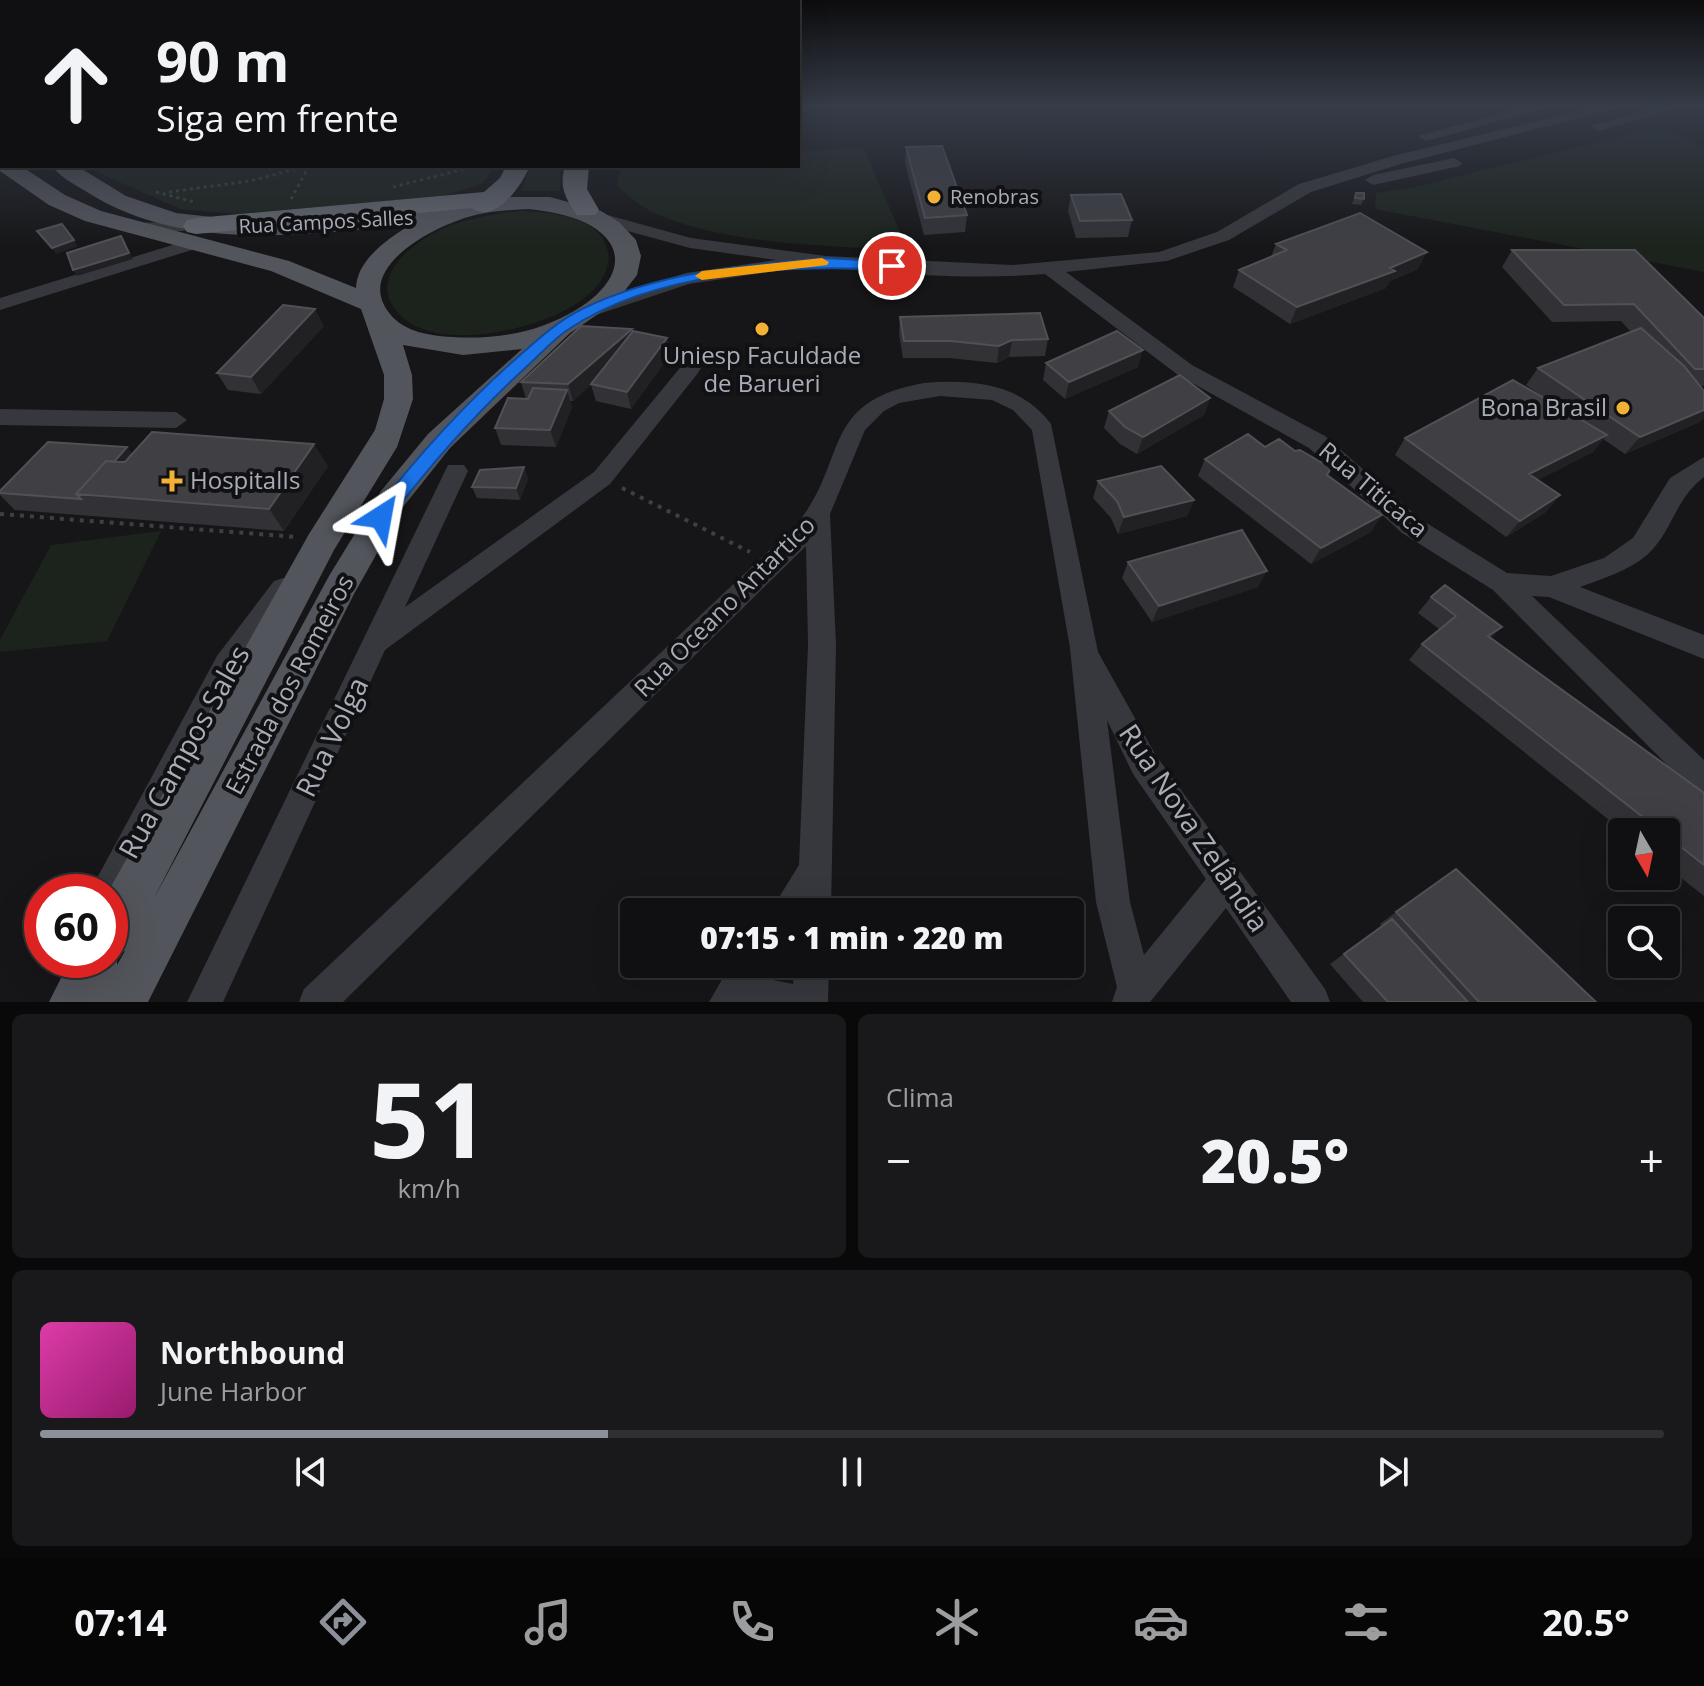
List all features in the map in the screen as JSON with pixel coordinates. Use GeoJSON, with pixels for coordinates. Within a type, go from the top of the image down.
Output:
{"type":"FeatureCollection","features":[{"type":"Feature","properties":{"kind":"highway"},"geometry":{"type":"LineString","coordinates":[[197,224],[488,203],[511,182],[517,168]]}},
{"type":"Feature","properties":{"kind":"highway"},"geometry":{"type":"LineString","coordinates":[[576,168],[572,181],[575,195],[595,215]]}},
{"type":"Feature","properties":{"kind":"main road","name":"Rua Campos Salles"},"geometry":{"type":"LineString","coordinates":[[13,168],[27,180],[76,209],[136,228],[197,224],[313,226],[457,213]]}},
{"type":"Feature","properties":{"kind":"main road","name":"Rua Campos Salles"},"geometry":{"type":"LineString","coordinates":[[71,171],[137,209],[197,224],[292,270],[374,311],[410,338],[457,346],[511,342],[576,318]]}},
{"type":"Feature","properties":{"kind":"main road"},"geometry":{"type":"LineString","coordinates":[[374,311],[368,288],[382,258],[415,231],[488,203],[529,202],[595,215]]}},
{"type":"Feature","properties":{"kind":"main road","name":"Estrada dos Romeiros"},"geometry":{"type":"LineString","coordinates":[[123,1002],[334,600],[392,499],[439,441],[576,318],[607,297],[626,268],[625,241],[595,215]]}},
{"type":"Feature","properties":{"kind":"main road","name":"Estrada dos Romeiros"},"geometry":{"type":"LineString","coordinates":[[128,901],[323,539],[378,458],[397,409],[399,365],[374,311]]}},
{"type":"Feature","properties":{"kind":"main road"},"geometry":{"type":"LineString","coordinates":[[73,1002],[86,978]]}},
{"type":"Feature","properties":{"kind":"street"},"geometry":{"type":"LineString","coordinates":[[1310,186],[1327,167],[1361,154]]}},
{"type":"Feature","properties":{"kind":"street"},"geometry":{"type":"LineString","coordinates":[[595,215],[690,243],[826,262],[1012,271],[1161,257],[1192,249],[1244,225],[1310,186],[1421,154]]}},
{"type":"Feature","properties":{"kind":"street"},"geometry":{"type":"LineString","coordinates":[[1310,186],[1410,174],[1489,154]]}},
{"type":"Feature","properties":{"kind":"street"},"geometry":{"type":"LineString","coordinates":[[0,304],[197,224]]}},
{"type":"Feature","properties":{"kind":"street"},"geometry":{"type":"LineString","coordinates":[[576,318],[645,290],[699,276],[762,266],[826,262]]}},
{"type":"Feature","properties":{"kind":"street","name":"Rua Titicaca"},"geometry":{"type":"LineString","coordinates":[[1049,268],[1185,370],[1317,442],[1411,526],[1502,583],[1704,781]]}},
{"type":"Feature","properties":{"kind":"street"},"geometry":{"type":"LineString","coordinates":[[377,643],[602,478],[691,368]]}},
{"type":"Feature","properties":{"kind":"street","name":"Rua Oceano Antartico"},"geometry":{"type":"LineString","coordinates":[[317,1002],[774,564],[818,515],[857,425],[879,405],[915,391],[952,388],[1014,398],[1031,411],[1043,429],[1084,648]]}},
{"type":"Feature","properties":{"kind":"street"},"geometry":{"type":"LineString","coordinates":[[0,417],[176,420]]}},
{"type":"Feature","properties":{"kind":"street"},"geometry":{"type":"LineString","coordinates":[[1551,587],[1613,565],[1642,545],[1678,484],[1704,465]]}},
{"type":"Feature","properties":{"kind":"street","name":"Rua Volga"},"geometry":{"type":"LineString","coordinates":[[205,1002],[456,471]]}},
{"type":"Feature","properties":{"kind":"street"},"geometry":{"type":"LineString","coordinates":[[808,898],[817,867],[822,645],[818,515]]}},
{"type":"Feature","properties":{"kind":"street","name":"Rua Campos Sales"},"geometry":{"type":"LineString","coordinates":[[117,874],[227,664],[323,539]]}},
{"type":"Feature","properties":{"kind":"street"},"geometry":{"type":"LineString","coordinates":[[1502,583],[1551,587],[1704,647]]}},
{"type":"Feature","properties":{"kind":"street"},"geometry":{"type":"LineString","coordinates":[[1084,648],[1113,902],[1132,995]]}},
{"type":"Feature","properties":{"kind":"street","name":"Rua Nova Zelândia"},"geometry":{"type":"LineString","coordinates":[[1084,648],[1144,764],[1312,1002]]}},
{"type":"Feature","properties":{"kind":"street"},"geometry":{"type":"LineString","coordinates":[[1132,995],[1227,880]]}},
{"type":"Feature","properties":{"kind":"street"},"geometry":{"type":"LineString","coordinates":[[52,1002],[64,978]]}},
{"type":"Feature","properties":{"kind":"street"},"geometry":{"type":"LineString","coordinates":[[728,1001],[743,978]]}},
{"type":"Feature","properties":{"kind":"street"},"geometry":{"type":"LineString","coordinates":[[810,1002],[811,978]]}},
{"type":"Feature","properties":{"kind":"street"},"geometry":{"type":"LineString","coordinates":[[728,1001],[765,994],[784,996],[794,1002]]}},
{"type":"Feature","properties":{"kind":"path"},"geometry":{"type":"LineString","coordinates":[[152,192],[166,193],[250,181],[299,168]]}},
{"type":"Feature","properties":{"kind":"path"},"geometry":{"type":"LineString","coordinates":[[300,204],[287,206],[306,168]]}},
{"type":"Feature","properties":{"kind":"path"},"geometry":{"type":"LineString","coordinates":[[392,187],[468,168]]}},
{"type":"Feature","properties":{"kind":"path"},"geometry":{"type":"LineString","coordinates":[[166,193],[197,224]]}},
{"type":"Feature","properties":{"kind":"path"},"geometry":{"type":"LineString","coordinates":[[602,478],[774,564]]}},
{"type":"Feature","properties":{"kind":"path"},"geometry":{"type":"LineString","coordinates":[[0,514],[323,539]]}},
{"type":"Feature","properties":{"kind":"path"},"geometry":{"type":"LineString","coordinates":[[1084,903],[1113,902]]}},
{"type":"Feature","properties":{"kind":"shaded area"},"geometry":{"type":"Polygon","coordinates":[[[800,154],[866,154],[908,250],[796,244],[710,231],[672,220],[640,204],[617,184],[621,168],[800,168],[800,154]]]}},
{"type":"Feature","properties":{"kind":"shaded area"},"geometry":{"type":"Polygon","coordinates":[[[1550,154],[1704,154],[1704,272],[1375,209],[1376,193],[1415,187],[1550,154]]]}},
{"type":"Feature","properties":{"kind":"shaded area"},"geometry":{"type":"Polygon","coordinates":[[[88,168],[493,170],[482,184],[444,196],[237,214],[180,209],[88,168]]]}},
{"type":"Feature","properties":{"kind":"shaded area"},"geometry":{"type":"Polygon","coordinates":[[[530,168],[560,168],[560,191],[521,191],[530,168]]]}},
{"type":"Feature","properties":{"kind":"shaded area"},"geometry":{"type":"Polygon","coordinates":[[[522,211],[571,218],[583,222],[602,237],[607,248],[607,268],[587,296],[543,320],[483,334],[452,335],[425,330],[403,318],[389,298],[388,282],[397,263],[412,247],[456,224],[489,215],[522,211]]]}},
{"type":"Feature","properties":{"kind":"shaded area"},"geometry":{"type":"Polygon","coordinates":[[[161,531],[107,641],[0,652],[0,640],[51,545],[161,531]]]}},
{"type":"Feature","properties":{"kind":"building","name":"Renobras"},"geometry":{"type":"Polygon","coordinates":[[[908,154],[945,154],[967,215],[925,218],[908,154]]]}},
{"type":"Feature","properties":{"kind":"building"},"geometry":{"type":"Polygon","coordinates":[[[1356,193],[1364,193],[1364,199],[1355,198],[1356,193]]]}},
{"type":"Feature","properties":{"kind":"building"},"geometry":{"type":"Polygon","coordinates":[[[1121,194],[1132,220],[1080,221],[1071,195],[1121,194]]]}},
{"type":"Feature","properties":{"kind":"building"},"geometry":{"type":"Polygon","coordinates":[[[1360,213],[1427,252],[1390,268],[1395,271],[1297,307],[1239,270],[1287,250],[1276,244],[1360,213]]]}},
{"type":"Feature","properties":{"kind":"building"},"geometry":{"type":"Polygon","coordinates":[[[62,224],[74,240],[52,248],[37,231],[62,224]]]}},
{"type":"Feature","properties":{"kind":"building"},"geometry":{"type":"Polygon","coordinates":[[[121,236],[129,253],[73,270],[67,253],[121,236]]]}},
{"type":"Feature","properties":{"kind":"building"},"geometry":{"type":"Polygon","coordinates":[[[1512,250],[1635,250],[1704,318],[1704,369],[1695,369],[1634,304],[1564,305],[1512,250]]]}},
{"type":"Feature","properties":{"kind":"building"},"geometry":{"type":"Polygon","coordinates":[[[283,305],[315,309],[251,377],[217,373],[283,305]]]}},
{"type":"Feature","properties":{"kind":"building"},"geometry":{"type":"Polygon","coordinates":[[[1040,313],[1048,339],[1012,340],[999,346],[951,341],[904,341],[900,317],[1040,313]]]}},
{"type":"Feature","properties":{"kind":"building"},"geometry":{"type":"Polygon","coordinates":[[[581,326],[632,329],[568,384],[521,382],[581,326]]]}},
{"type":"Feature","properties":{"kind":"building","name":"Bona Brasil"},"geometry":{"type":"Polygon","coordinates":[[[1641,328],[1684,366],[1704,391],[1704,410],[1640,437],[1538,368],[1641,328]]]}},
{"type":"Feature","properties":{"kind":"building"},"geometry":{"type":"Polygon","coordinates":[[[633,331],[667,338],[627,392],[591,384],[633,331]]]}},
{"type":"Feature","properties":{"kind":"building"},"geometry":{"type":"Polygon","coordinates":[[[1117,331],[1143,350],[1069,382],[1046,363],[1117,331]]]}},
{"type":"Feature","properties":{"kind":"building"},"geometry":{"type":"Polygon","coordinates":[[[1180,375],[1210,398],[1143,437],[1125,427],[1109,411],[1180,375]]]}},
{"type":"Feature","properties":{"kind":"building"},"geometry":{"type":"Polygon","coordinates":[[[1513,380],[1607,435],[1529,474],[1560,495],[1520,521],[1405,438],[1513,380]]]}},
{"type":"Feature","properties":{"kind":"building"},"geometry":{"type":"Polygon","coordinates":[[[533,388],[567,390],[550,430],[495,428],[508,398],[528,399],[533,388]]]}},
{"type":"Feature","properties":{"kind":"building"},"geometry":{"type":"Polygon","coordinates":[[[152,432],[314,444],[269,509],[76,494],[106,461],[125,462],[152,432]]]}},
{"type":"Feature","properties":{"kind":"building"},"geometry":{"type":"Polygon","coordinates":[[[1248,434],[1265,447],[1279,439],[1295,451],[1300,450],[1331,468],[1327,475],[1382,515],[1321,548],[1205,459],[1248,434]]]}},
{"type":"Feature","properties":{"kind":"building"},"geometry":{"type":"Polygon","coordinates":[[[48,442],[127,447],[114,462],[106,461],[76,494],[81,499],[0,493],[48,442]]]}},
{"type":"Feature","properties":{"kind":"building"},"geometry":{"type":"Polygon","coordinates":[[[1161,466],[1194,500],[1124,517],[1117,501],[1098,481],[1161,466]]]}},
{"type":"Feature","properties":{"kind":"building"},"geometry":{"type":"Polygon","coordinates":[[[524,467],[516,488],[472,487],[480,470],[524,467]]]}},
{"type":"Feature","properties":{"kind":"building"},"geometry":{"type":"Polygon","coordinates":[[[1242,530],[1267,571],[1159,606],[1128,562],[1242,530]]]}},
{"type":"Feature","properties":{"kind":"building"},"geometry":{"type":"Polygon","coordinates":[[[1445,585],[1502,627],[1488,636],[1704,793],[1704,865],[1680,846],[1680,818],[1644,818],[1422,644],[1456,616],[1431,597],[1445,585]]]}},
{"type":"Feature","properties":{"kind":"building"},"geometry":{"type":"Polygon","coordinates":[[[1456,869],[1596,1002],[1479,1002],[1396,912],[1456,869]]]}},
{"type":"Feature","properties":{"kind":"building"},"geometry":{"type":"Polygon","coordinates":[[[1392,919],[1468,1002],[1388,1002],[1344,954],[1392,919]]]}},
{"type":"Feature","properties":{"kind":"slow traffic"},"geometry":{"type":"LineString","coordinates":[[702,276],[762,266],[822,262]]}},
{"type":"Feature","properties":{"kind":"place","name":"Renobras"},"geometry":{"type":"Point","coordinates":[934,197]}},
{"type":"Feature","properties":{"kind":"place","name":"Uniesp Faculdade de Barueri"},"geometry":{"type":"Point","coordinates":[762,329]}},
{"type":"Feature","properties":{"kind":"place","name":"Bona Brasil"},"geometry":{"type":"Point","coordinates":[1623,408]}},
{"type":"Feature","properties":{"kind":"place","name":"HospitalIs"},"geometry":{"type":"Point","coordinates":[172,481]}},
{"type":"Feature","properties":{"kind":"route"},"geometry":{"type":"LineString","coordinates":[[381,517],[439,441],[500,380],[562,326],[590,311],[645,290],[724,271],[826,262],[892,266]]}}]}
